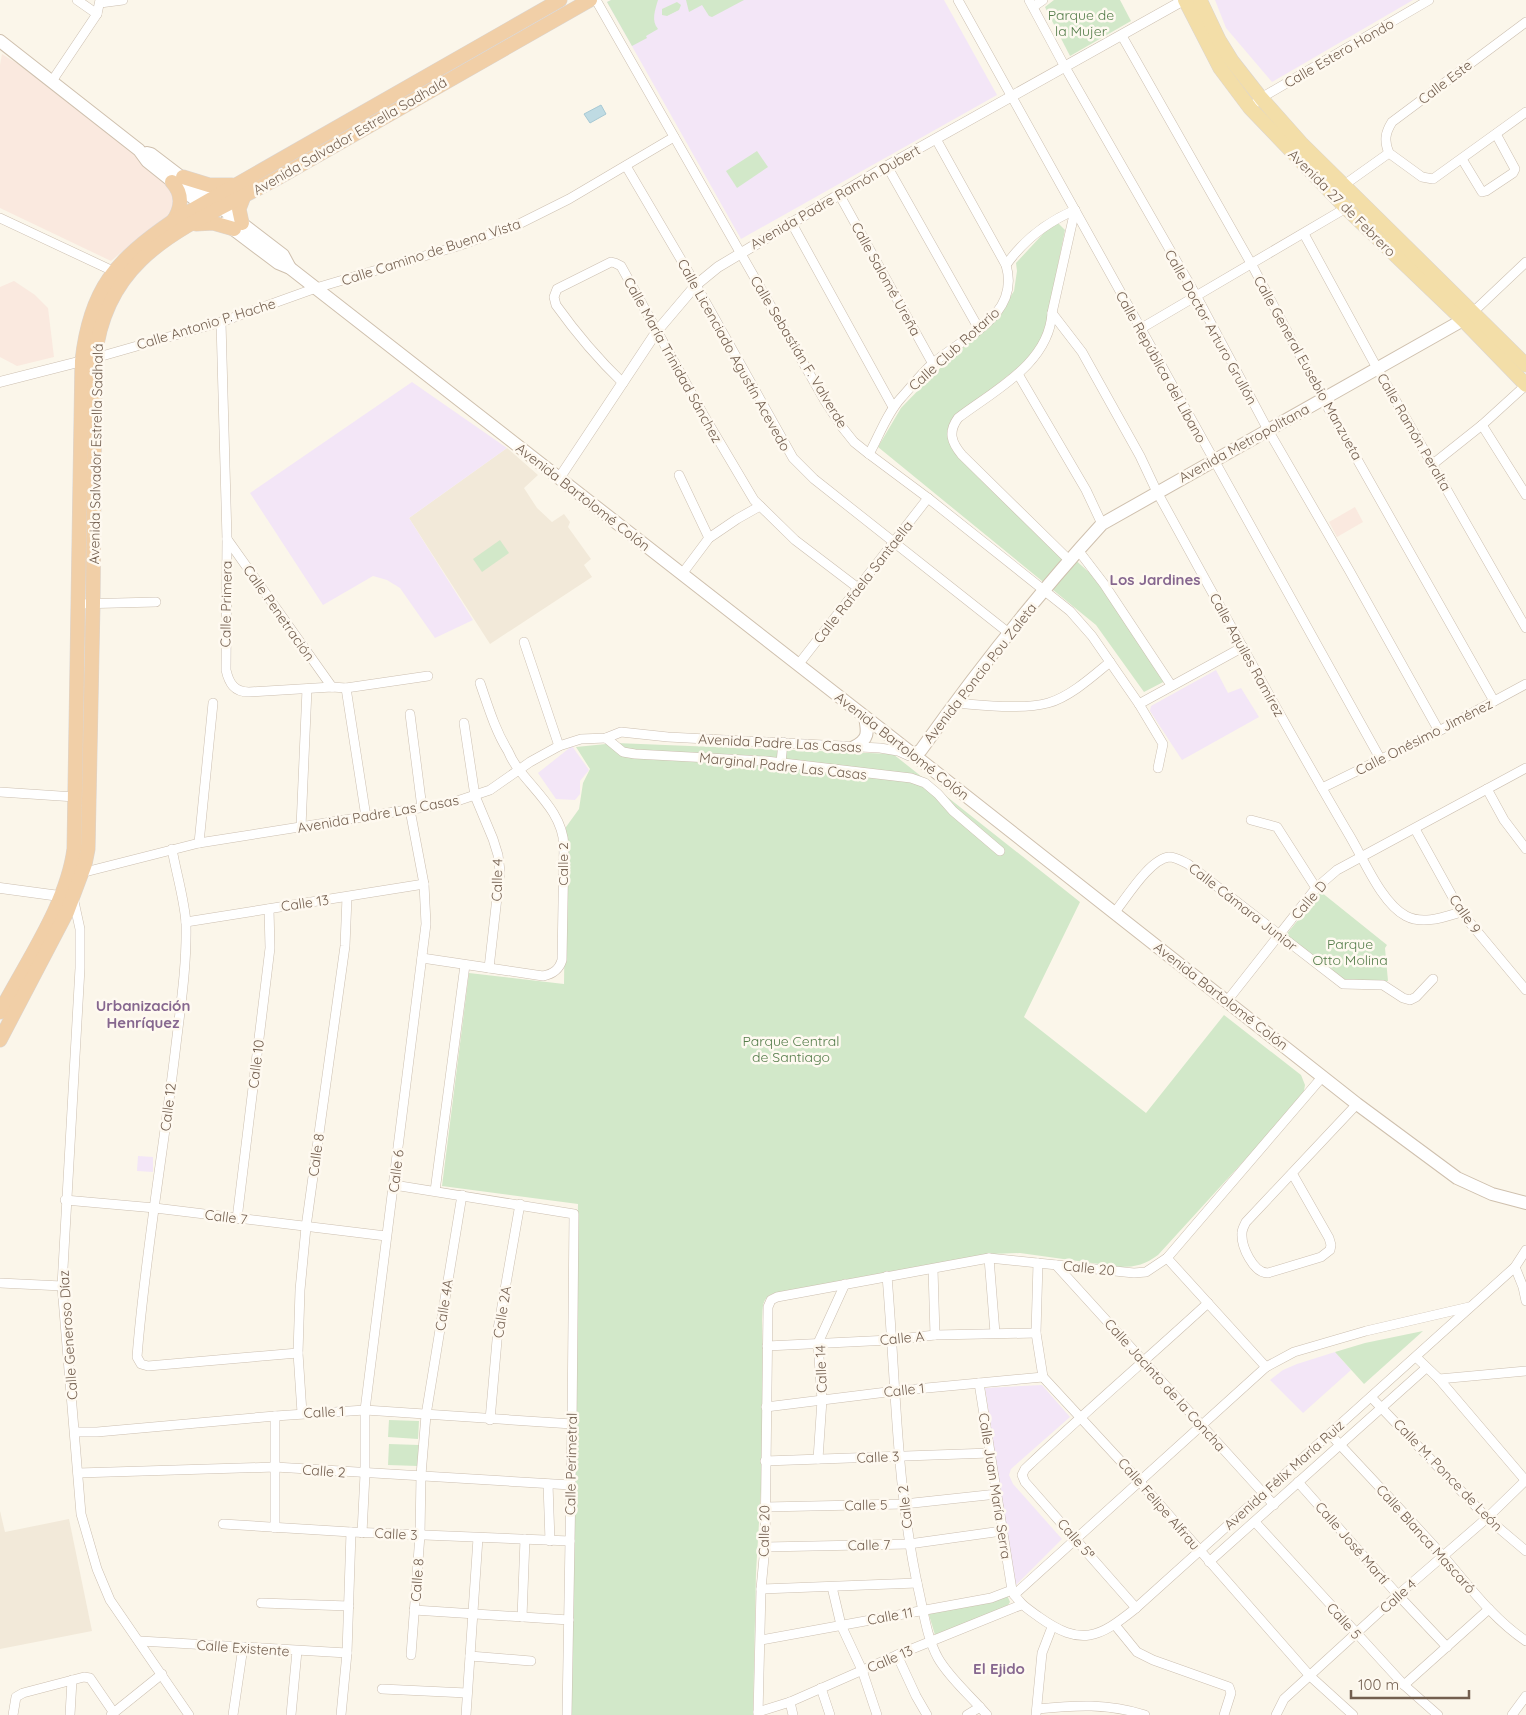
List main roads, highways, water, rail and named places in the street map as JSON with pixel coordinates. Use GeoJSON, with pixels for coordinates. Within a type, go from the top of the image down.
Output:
{"type":"FeatureCollection","features":[{"type":"Feature","properties":{"kind":"highway","name":"Avenida Salvador Estrella Sadhalá"},"geometry":{"type":"LineString","coordinates":[[0,1040],[67,912],[67,897],[88,849],[93,603],[88,324],[103,287],[113,271],[140,244],[173,221],[560,0]]}},
{"type":"Feature","properties":{"kind":"highway","name":"Avenida Salvador Estrella Sadhalá"},"geometry":{"type":"LineString","coordinates":[[76,874],[74,849],[78,604],[88,359],[97,344],[106,310],[124,280],[139,262],[171,236],[289,172],[590,0]]}},
{"type":"Feature","properties":{"kind":"highway"},"geometry":{"type":"LineString","coordinates":[[173,221],[178,213],[180,204],[178,180],[222,186],[235,184]]}},
{"type":"Feature","properties":{"kind":"highway"},"geometry":{"type":"LineString","coordinates":[[186,228],[196,224],[213,223],[238,226],[239,209],[244,196]]}},
{"type":"Feature","properties":{"kind":"highway","name":"Avenida Salvador Estrella Sadhalá"},"geometry":{"type":"LineString","coordinates":[[0,1012],[55,909],[67,897]]}},
{"type":"Feature","properties":{"kind":"main road","name":"Avenida 27 de Febrero"},"geometry":{"type":"LineString","coordinates":[[1184,0],[1220,68],[1250,108],[1346,208],[1468,317],[1526,365]]}},
{"type":"Feature","properties":{"kind":"main road","name":"Avenida 27 de Febrero"},"geometry":{"type":"LineString","coordinates":[[1200,0],[1218,40],[1261,98],[1468,317],[1526,385]]}},
{"type":"Feature","properties":{"kind":"main road","name":"Avenida Bartolomé Colón"},"geometry":{"type":"LineString","coordinates":[[0,41],[139,150],[147,161],[178,180],[218,210],[278,263],[290,268],[560,477],[1357,1104],[1448,1173],[1492,1194],[1526,1203]]}},
{"type":"Feature","properties":{"kind":"main road","name":"Avenida Metropolitana"},"geometry":{"type":"LineString","coordinates":[[1045,590],[1102,524],[1468,317]]}},
{"type":"Feature","properties":{"kind":"main road","name":"Avenida Poncio Pou Zaleta"},"geometry":{"type":"LineString","coordinates":[[914,755],[921,750],[954,703],[1045,590]]}},
{"type":"Feature","properties":{"kind":"main road"},"geometry":{"type":"LineString","coordinates":[[854,747],[865,740],[867,733],[865,717]]}},
{"type":"Feature","properties":{"kind":"main road"},"geometry":{"type":"LineString","coordinates":[[1513,1200],[1526,1196]]}},
{"type":"Feature","properties":{"kind":"water"},"geometry":{"type":"Polygon","coordinates":[[[601,105],[606,114],[590,123],[584,114],[601,105]]]}},
{"type":"Feature","properties":{"kind":"district","name":"Los Jardines"},"geometry":{"type":"Point","coordinates":[1155,579]}},
{"type":"Feature","properties":{"kind":"district","name":"Urbanización Henríquez"},"geometry":{"type":"Point","coordinates":[143,1014]}},
{"type":"Feature","properties":{"kind":"district","name":"El Ejido"},"geometry":{"type":"Point","coordinates":[999,1668]}},
{"type":"Feature","properties":{"kind":"park label","name":"Parque de la Mujer"},"geometry":{"type":"Point","coordinates":[1081,24]}},
{"type":"Feature","properties":{"kind":"park label","name":"Parque Otto Molina"},"geometry":{"type":"Point","coordinates":[1350,952]}},
{"type":"Feature","properties":{"kind":"park label","name":"Parque Central de Santiago"},"geometry":{"type":"Point","coordinates":[791,1050]}}]}
